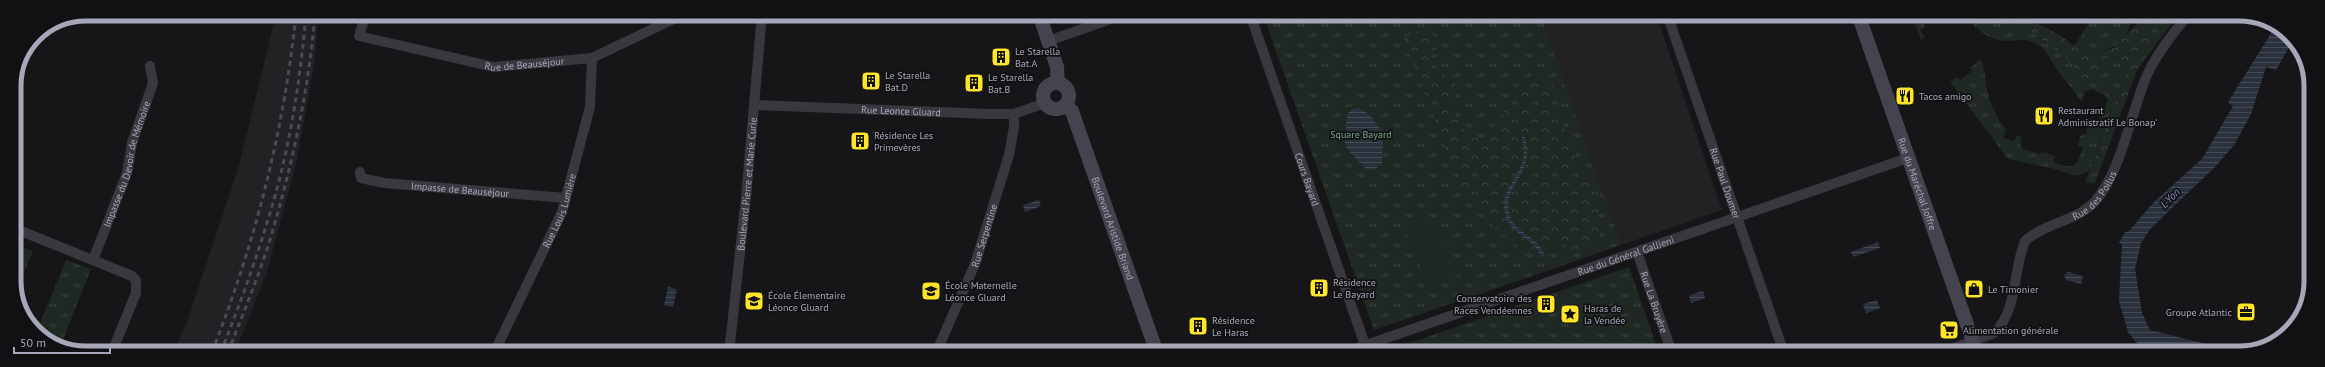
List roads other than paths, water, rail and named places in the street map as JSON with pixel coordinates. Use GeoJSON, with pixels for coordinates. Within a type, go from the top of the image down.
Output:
{"type":"FeatureCollection","features":[{"type":"Feature","properties":{"kind":"main road"},"geometry":{"type":"LineString","coordinates":[[1041,21],[1057,67],[1058,83]]}},
{"type":"Feature","properties":{"kind":"main road","name":"Rue du Maréchal Joffre"},"geometry":{"type":"LineString","coordinates":[[1860,21],[1975,346]]}},
{"type":"Feature","properties":{"kind":"main road"},"geometry":{"type":"LineString","coordinates":[[1053,83],[1058,83],[1068,89],[1070,95],[1065,106],[1059,109],[1052,108],[1045,103],[1043,96],[1045,90],[1053,83]]}},
{"type":"Feature","properties":{"kind":"main road","name":"Boulevard Aristide Briand"},"geometry":{"type":"LineString","coordinates":[[1065,106],[1072,111],[1155,346]]}},
{"type":"Feature","properties":{"kind":"street","name":"Rue de Beauséjour"},"geometry":{"type":"LineString","coordinates":[[364,21],[359,36],[494,67],[592,58],[669,21]]}},
{"type":"Feature","properties":{"kind":"street","name":"Boulevard Pierre et Marie Curie"},"geometry":{"type":"LineString","coordinates":[[730,346],[755,105],[761,21]]}},
{"type":"Feature","properties":{"kind":"street"},"geometry":{"type":"LineString","coordinates":[[1048,41],[1105,21]]}},
{"type":"Feature","properties":{"kind":"street","name":"Cours Bayard"},"geometry":{"type":"LineString","coordinates":[[1252,21],[1365,345]]}},
{"type":"Feature","properties":{"kind":"street","name":"Rue Paul Doumer"},"geometry":{"type":"LineString","coordinates":[[1669,21],[1782,346]]}},
{"type":"Feature","properties":{"kind":"street","name":"Rue des Poilus"},"geometry":{"type":"LineString","coordinates":[[1976,346],[2000,327],[2006,314],[2025,241],[2045,228],[2077,213],[2092,204],[2098,198],[2114,168],[2148,74],[2168,39],[2183,21]]}},
{"type":"Feature","properties":{"kind":"street","name":"Rue Louis Lumière"},"geometry":{"type":"LineString","coordinates":[[497,346],[552,236],[566,198],[590,107],[592,58]]}},
{"type":"Feature","properties":{"kind":"street","name":"Impasse du Devoir de Mémoire"},"geometry":{"type":"LineString","coordinates":[[93,260],[127,173],[132,143],[153,83],[150,66]]}},
{"type":"Feature","properties":{"kind":"street","name":"Rue Leonce Gluard"},"geometry":{"type":"LineString","coordinates":[[755,105],[1014,114],[1045,103]]}},
{"type":"Feature","properties":{"kind":"street","name":"Rue Serpentine"},"geometry":{"type":"LineString","coordinates":[[939,346],[975,264],[1009,155],[1014,127],[1014,114]]}},
{"type":"Feature","properties":{"kind":"street","name":"Rue du Général Gallieni"},"geometry":{"type":"LineString","coordinates":[[1365,345],[1908,158]]}},
{"type":"Feature","properties":{"kind":"street","name":"Impasse de Beauséjour"},"geometry":{"type":"LineString","coordinates":[[360,172],[361,178],[384,183],[566,198]]}},
{"type":"Feature","properties":{"kind":"street"},"geometry":{"type":"LineString","coordinates":[[21,231],[132,276],[136,280],[138,285],[114,346]]}},
{"type":"Feature","properties":{"kind":"street","name":"Rue La Bruyère"},"geometry":{"type":"LineString","coordinates":[[1637,252],[1670,346]]}},
{"type":"Feature","properties":{"kind":"water","name":"L'Yon"},"geometry":{"type":"Polygon","coordinates":[[[2273,31],[2275,32],[2290,45],[2276,70],[2266,67],[2251,114],[2234,145],[2215,167],[2151,228],[2141,243],[2135,269],[2142,313],[2150,330],[2214,346],[2139,346],[2128,332],[2119,301],[2122,244],[2119,243],[2125,232],[2128,232],[2154,202],[2202,159],[2233,106],[2228,102],[2273,31]]]}},
{"type":"Feature","properties":{"kind":"water"},"geometry":{"type":"Polygon","coordinates":[[[1359,108],[1370,115],[1383,133],[1382,163],[1374,170],[1366,169],[1361,163],[1359,163],[1347,149],[1345,144],[1348,113],[1359,108]]]}},
{"type":"Feature","properties":{"kind":"water"},"geometry":{"type":"Polygon","coordinates":[[[1522,137],[1525,137],[1527,150],[1526,161],[1511,193],[1509,212],[1515,225],[1542,249],[1545,256],[1541,257],[1533,245],[1511,226],[1505,213],[1504,204],[1507,191],[1521,167],[1523,159],[1524,151],[1522,137]]]}},
{"type":"Feature","properties":{"kind":"water"},"geometry":{"type":"Polygon","coordinates":[[[1039,200],[1041,206],[1025,212],[1023,205],[1039,200]]]}},
{"type":"Feature","properties":{"kind":"water"},"geometry":{"type":"Polygon","coordinates":[[[1878,242],[1880,248],[1853,257],[1851,252],[1878,242]]]}},
{"type":"Feature","properties":{"kind":"water"},"geometry":{"type":"Polygon","coordinates":[[[2068,272],[2083,276],[2081,284],[2066,280],[2064,275],[2068,272]]]}},
{"type":"Feature","properties":{"kind":"water"},"geometry":{"type":"Polygon","coordinates":[[[668,287],[677,289],[673,307],[664,305],[668,287]]]}},
{"type":"Feature","properties":{"kind":"water"},"geometry":{"type":"Polygon","coordinates":[[[1703,291],[1705,298],[1691,303],[1689,295],[1703,291]]]}},
{"type":"Feature","properties":{"kind":"water"},"geometry":{"type":"Polygon","coordinates":[[[1877,300],[1880,308],[1866,313],[1863,304],[1877,300]]]}},
{"type":"Feature","properties":{"kind":"railway"},"geometry":{"type":"LineString","coordinates":[[214,346],[242,270],[266,186],[284,101],[295,21]]}},
{"type":"Feature","properties":{"kind":"railway"},"geometry":{"type":"LineString","coordinates":[[223,346],[256,258],[281,174],[297,94],[305,21]]}},
{"type":"Feature","properties":{"kind":"railway"},"geometry":{"type":"LineString","coordinates":[[230,346],[264,258],[288,174],[305,95],[314,21]]}},
{"type":"Feature","properties":{"kind":"place","name":"Le Starella Bat.A"},"geometry":{"type":"Point","coordinates":[1001,57]}},
{"type":"Feature","properties":{"kind":"place","name":"Le Starella Bat.D"},"geometry":{"type":"Point","coordinates":[871,81]}},
{"type":"Feature","properties":{"kind":"place","name":"Le Starella Bat.B"},"geometry":{"type":"Point","coordinates":[974,83]}},
{"type":"Feature","properties":{"kind":"place","name":"Tacos amigo"},"geometry":{"type":"Point","coordinates":[1905,96]}},
{"type":"Feature","properties":{"kind":"place","name":"Restaurant Administratif Le Bonap'"},"geometry":{"type":"Point","coordinates":[2044,116]}},
{"type":"Feature","properties":{"kind":"place","name":"Résidence Les Primevères"},"geometry":{"type":"Point","coordinates":[860,141]}},
{"type":"Feature","properties":{"kind":"place","name":"Résidence Le Bayard"},"geometry":{"type":"Point","coordinates":[1319,288]}},
{"type":"Feature","properties":{"kind":"place","name":"Le Timonier"},"geometry":{"type":"Point","coordinates":[1974,289]}},
{"type":"Feature","properties":{"kind":"place","name":"École Maternelle Léonce Gluard"},"geometry":{"type":"Point","coordinates":[931,291]}},
{"type":"Feature","properties":{"kind":"place","name":"École Élementaire Léonce Gluard"},"geometry":{"type":"Point","coordinates":[754,301]}},
{"type":"Feature","properties":{"kind":"place","name":"Conservatoire des Races Vendéennes"},"geometry":{"type":"Point","coordinates":[1546,304]}},
{"type":"Feature","properties":{"kind":"place","name":"Groupe Atlantic"},"geometry":{"type":"Point","coordinates":[2246,312]}},
{"type":"Feature","properties":{"kind":"place","name":"Haras de la Vendée"},"geometry":{"type":"Point","coordinates":[1570,314]}},
{"type":"Feature","properties":{"kind":"place","name":"Résidence Le Haras"},"geometry":{"type":"Point","coordinates":[1198,326]}},
{"type":"Feature","properties":{"kind":"place","name":"Alimentation générale"},"geometry":{"type":"Point","coordinates":[1949,330]}},
{"type":"Feature","properties":{"kind":"park label","name":"Square Bayard"},"geometry":{"type":"Point","coordinates":[1361,134]}}]}
